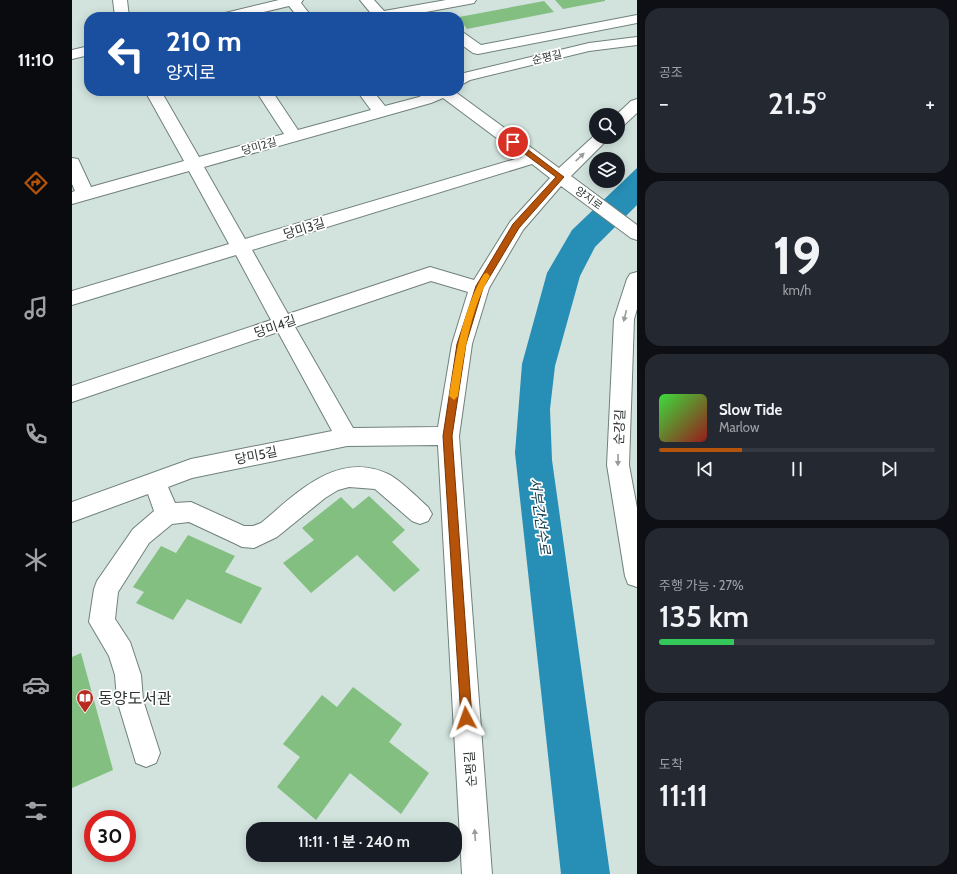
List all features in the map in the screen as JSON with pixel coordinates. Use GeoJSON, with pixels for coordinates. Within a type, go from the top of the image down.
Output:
{"type":"FeatureCollection","features":[{"type":"Feature","properties":{"kind":"street"},"geometry":{"type":"LineString","coordinates":[[120,0],[121,12]]}},
{"type":"Feature","properties":{"kind":"street"},"geometry":{"type":"LineString","coordinates":[[246,12],[294,0],[302,12]]}},
{"type":"Feature","properties":{"kind":"street"},"geometry":{"type":"LineString","coordinates":[[367,0],[377,12]]}},
{"type":"Feature","properties":{"kind":"street"},"geometry":{"type":"LineString","coordinates":[[398,12],[426,4],[469,0]]}},
{"type":"Feature","properties":{"kind":"street"},"geometry":{"type":"LineString","coordinates":[[426,4],[439,12]]}},
{"type":"Feature","properties":{"kind":"street"},"geometry":{"type":"LineString","coordinates":[[464,40],[478,50],[637,19]]}},
{"type":"Feature","properties":{"kind":"street","name":"순평길"},"geometry":{"type":"LineString","coordinates":[[464,78],[589,47],[637,41]]}},
{"type":"Feature","properties":{"kind":"street"},"geometry":{"type":"LineString","coordinates":[[72,55],[84,51]]}},
{"type":"Feature","properties":{"kind":"street"},"geometry":{"type":"LineString","coordinates":[[156,96],[347,436]]}},
{"type":"Feature","properties":{"kind":"street"},"geometry":{"type":"LineString","coordinates":[[267,96],[294,136]]}},
{"type":"Feature","properties":{"kind":"street"},"geometry":{"type":"LineString","coordinates":[[369,96],[381,112]]}},
{"type":"Feature","properties":{"kind":"street","name":"당미2길"},"geometry":{"type":"LineString","coordinates":[[79,196],[424,100],[433,96]]}},
{"type":"Feature","properties":{"kind":"street","name":"양지로"},"geometry":{"type":"LineString","coordinates":[[452,96],[637,234]]}},
{"type":"Feature","properties":{"kind":"street"},"geometry":{"type":"LineString","coordinates":[[625,115],[637,104]]}},
{"type":"Feature","properties":{"kind":"street","name":"순평길"},"geometry":{"type":"LineString","coordinates":[[477,874],[448,436],[462,344],[479,288],[516,226],[565,181],[596,144]]}},
{"type":"Feature","properties":{"kind":"street","name":"당미3길"},"geometry":{"type":"LineString","coordinates":[[72,298],[535,158]]}},
{"type":"Feature","properties":{"kind":"street"},"geometry":{"type":"LineString","coordinates":[[72,163],[79,196]]}},
{"type":"Feature","properties":{"kind":"street","name":"당미4길"},"geometry":{"type":"LineString","coordinates":[[72,394],[430,274],[479,288]]}},
{"type":"Feature","properties":{"kind":"street","name":"순강길"},"geometry":{"type":"LineString","coordinates":[[637,279],[624,318],[618,465],[637,576]]}},
{"type":"Feature","properties":{"kind":"street","name":"당미5길"},"geometry":{"type":"LineString","coordinates":[[72,512],[191,469],[347,436],[448,436]]}},
{"type":"Feature","properties":{"kind":"street"},"geometry":{"type":"LineString","coordinates":[[146,753],[130,700],[128,675],[121,651],[102,622],[106,589],[141,536],[167,514],[191,512],[242,536],[254,537],[269,530],[317,491],[331,482],[349,477],[381,481],[420,514]]}},
{"type":"Feature","properties":{"kind":"street"},"geometry":{"type":"LineString","coordinates":[[155,482],[167,514]]}},
{"type":"Feature","properties":{"kind":"water","name":"서부간선수로"},"geometry":{"type":"Polygon","coordinates":[[[637,168],[637,205],[595,247],[580,276],[555,366],[550,409],[552,460],[610,874],[561,874],[515,453],[522,364],[547,273],[572,230],[616,188],[625,188],[625,179],[637,168]]]}},
{"type":"Feature","properties":{"kind":"building"},"geometry":{"type":"Polygon","coordinates":[[[555,0],[605,0],[605,1],[563,9],[555,0]]]}},
{"type":"Feature","properties":{"kind":"building"},"geometry":{"type":"Polygon","coordinates":[[[544,1],[554,12],[467,29],[464,25],[464,16],[544,1]]]}},
{"type":"Feature","properties":{"kind":"building"},"geometry":{"type":"Polygon","coordinates":[[[369,496],[405,530],[392,542],[420,570],[394,592],[357,555],[311,593],[283,563],[314,540],[302,528],[341,497],[353,509],[369,496]]]}},
{"type":"Feature","properties":{"kind":"building"},"geometry":{"type":"Polygon","coordinates":[[[188,535],[235,556],[225,572],[262,588],[241,624],[187,599],[173,620],[136,603],[144,592],[133,587],[161,546],[176,553],[188,535]]]}},
{"type":"Feature","properties":{"kind":"building","name":"동양도서관"},"geometry":{"type":"Polygon","coordinates":[[[81,653],[113,770],[72,788],[72,657],[81,653]]]}},
{"type":"Feature","properties":{"kind":"building"},"geometry":{"type":"Polygon","coordinates":[[[353,687],[402,724],[389,742],[429,773],[401,814],[350,773],[316,820],[277,787],[300,757],[283,744],[322,695],[337,707],[353,687]]]}},
{"type":"Feature","properties":{"kind":"slow traffic"},"geometry":{"type":"LineString","coordinates":[[454,396],[462,344],[479,288],[487,276]]}},
{"type":"Feature","properties":{"kind":"place","name":"동양도서관"},"geometry":{"type":"Point","coordinates":[85,713]}},
{"type":"Feature","properties":{"kind":"route"},"geometry":{"type":"LineString","coordinates":[[466,718],[448,436],[462,344],[479,288],[516,226],[560,177],[513,142]]}}]}
